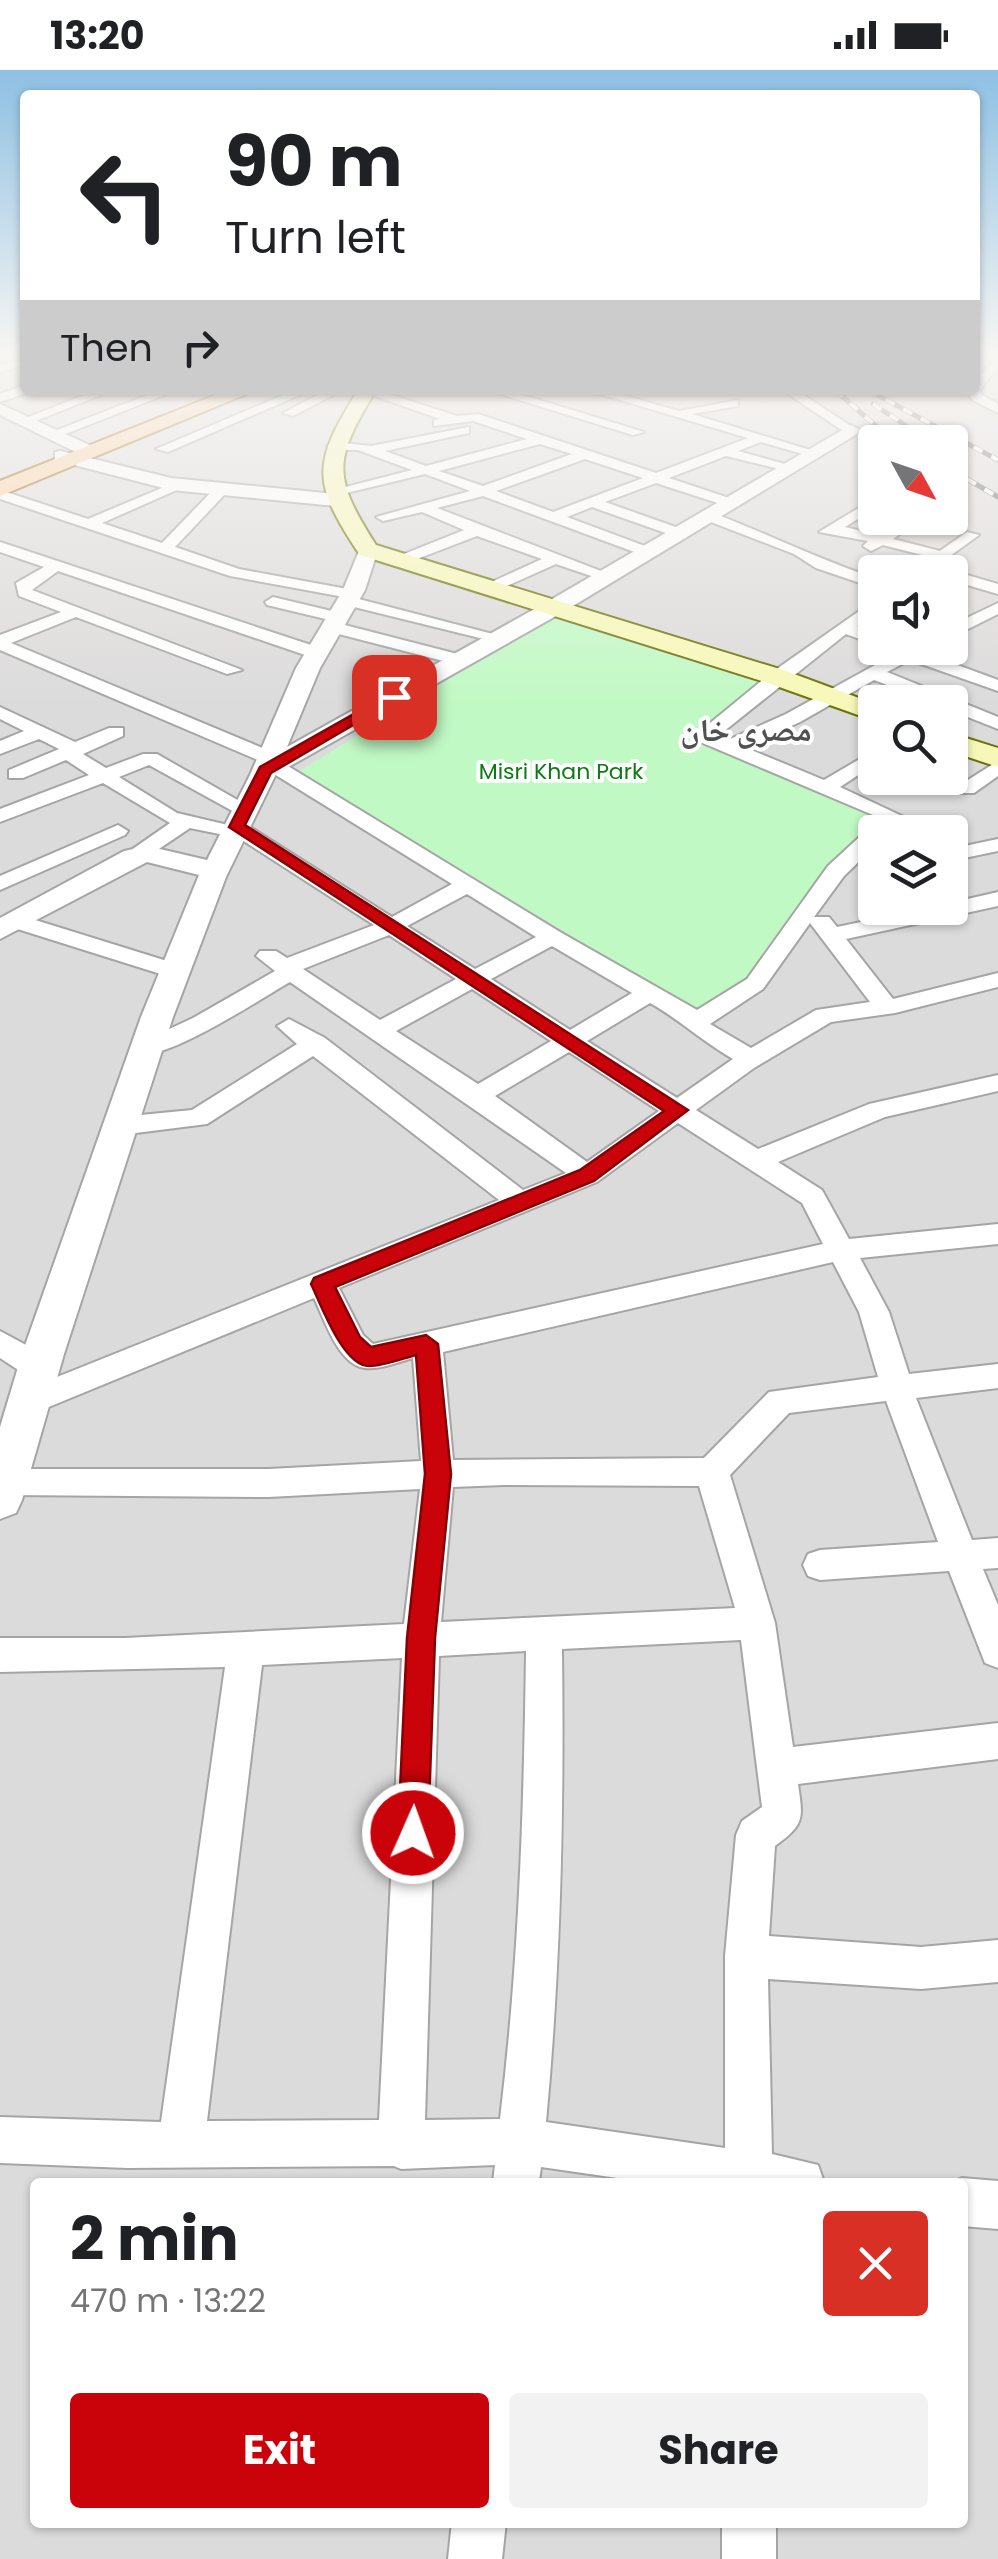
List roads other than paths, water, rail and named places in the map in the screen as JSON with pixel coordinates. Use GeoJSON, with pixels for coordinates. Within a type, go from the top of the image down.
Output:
{"type":"FeatureCollection","features":[{"type":"Feature","properties":{"kind":"main road"},"geometry":{"type":"LineString","coordinates":[[0,492],[40,472]]}},
{"type":"Feature","properties":{"kind":"main road"},"geometry":{"type":"LineString","coordinates":[[331,472],[335,497],[368,550],[778,678],[858,707]]}},
{"type":"Feature","properties":{"kind":"main road"},"geometry":{"type":"LineString","coordinates":[[968,748],[998,758]]}},
{"type":"Feature","properties":{"kind":"street"},"geometry":{"type":"LineString","coordinates":[[137,472],[181,485],[335,497],[420,472]]}},
{"type":"Feature","properties":{"kind":"street"},"geometry":{"type":"LineString","coordinates":[[427,472],[648,552]]}},
{"type":"Feature","properties":{"kind":"street"},"geometry":{"type":"LineString","coordinates":[[384,517],[419,504],[482,491],[532,472]]}},
{"type":"Feature","properties":{"kind":"street"},"geometry":{"type":"LineString","coordinates":[[639,472],[730,503]]}},
{"type":"Feature","properties":{"kind":"street"},"geometry":{"type":"LineString","coordinates":[[554,517],[676,472]]}},
{"type":"Feature","properties":{"kind":"street"},"geometry":{"type":"LineString","coordinates":[[269,765],[555,607],[781,472]]}},
{"type":"Feature","properties":{"kind":"street"},"geometry":{"type":"LineString","coordinates":[[374,484],[392,492]]}},
{"type":"Feature","properties":{"kind":"street"},"geometry":{"type":"LineString","coordinates":[[87,524],[181,485]]}},
{"type":"Feature","properties":{"kind":"street"},"geometry":{"type":"LineString","coordinates":[[164,550],[222,489]]}},
{"type":"Feature","properties":{"kind":"street"},"geometry":{"type":"LineString","coordinates":[[0,492],[236,573],[338,618],[460,660]]}},
{"type":"Feature","properties":{"kind":"street"},"geometry":{"type":"LineString","coordinates":[[593,503],[679,533]]}},
{"type":"Feature","properties":{"kind":"street"},"geometry":{"type":"LineString","coordinates":[[419,504],[476,531],[606,576]]}},
{"type":"Feature","properties":{"kind":"street"},"geometry":{"type":"LineString","coordinates":[[799,551],[858,513]]}},
{"type":"Feature","properties":{"kind":"street"},"geometry":{"type":"LineString","coordinates":[[708,516],[858,578]]}},
{"type":"Feature","properties":{"kind":"street"},"geometry":{"type":"LineString","coordinates":[[833,528],[880,540],[909,555]]}},
{"type":"Feature","properties":{"kind":"street"},"geometry":{"type":"LineString","coordinates":[[399,561],[476,531]]}},
{"type":"Feature","properties":{"kind":"street"},"geometry":{"type":"LineString","coordinates":[[834,570],[888,535]]}},
{"type":"Feature","properties":{"kind":"street"},"geometry":{"type":"LineString","coordinates":[[951,555],[972,535]]}},
{"type":"Feature","properties":{"kind":"street"},"geometry":{"type":"LineString","coordinates":[[0,548],[58,565],[338,618],[500,638]]}},
{"type":"Feature","properties":{"kind":"street"},"geometry":{"type":"LineString","coordinates":[[368,550],[269,765],[215,870],[175,970],[39,1367],[3,1490],[268,1483],[504,1470],[712,1472],[780,1401],[897,1384],[998,1376]]}},
{"type":"Feature","properties":{"kind":"street"},"geometry":{"type":"LineString","coordinates":[[0,568],[24,554]]}},
{"type":"Feature","properties":{"kind":"street"},"geometry":{"type":"LineString","coordinates":[[490,588],[555,558]]}},
{"type":"Feature","properties":{"kind":"street"},"geometry":{"type":"LineString","coordinates":[[58,565],[22,586],[18,596],[75,612],[233,670]]}},
{"type":"Feature","properties":{"kind":"street"},"geometry":{"type":"LineString","coordinates":[[968,579],[998,589]]}},
{"type":"Feature","properties":{"kind":"street"},"geometry":{"type":"LineString","coordinates":[[273,602],[338,618]]}},
{"type":"Feature","properties":{"kind":"street"},"geometry":{"type":"LineString","coordinates":[[968,624],[998,608]]}},
{"type":"Feature","properties":{"kind":"street"},"geometry":{"type":"LineString","coordinates":[[0,643],[75,612]]}},
{"type":"Feature","properties":{"kind":"street"},"geometry":{"type":"LineString","coordinates":[[858,618],[705,737],[892,815]]}},
{"type":"Feature","properties":{"kind":"street"},"geometry":{"type":"LineString","coordinates":[[968,620],[998,634]]}},
{"type":"Feature","properties":{"kind":"street"},"geometry":{"type":"LineString","coordinates":[[844,628],[858,633]]}},
{"type":"Feature","properties":{"kind":"street"},"geometry":{"type":"LineString","coordinates":[[0,643],[269,765],[696,1020],[700,1028],[751,1059]]}},
{"type":"Feature","properties":{"kind":"street"},"geometry":{"type":"LineString","coordinates":[[728,747],[830,697],[884,665]]}},
{"type":"Feature","properties":{"kind":"street"},"geometry":{"type":"LineString","coordinates":[[945,665],[998,686]]}},
{"type":"Feature","properties":{"kind":"street"},"geometry":{"type":"LineString","coordinates":[[975,678],[998,666]]}},
{"type":"Feature","properties":{"kind":"street"},"geometry":{"type":"LineString","coordinates":[[873,673],[903,685]]}},
{"type":"Feature","properties":{"kind":"street"},"geometry":{"type":"LineString","coordinates":[[968,711],[998,724]]}},
{"type":"Feature","properties":{"kind":"street"},"geometry":{"type":"LineString","coordinates":[[0,712],[73,752],[104,776],[184,823],[238,823]]}},
{"type":"Feature","properties":{"kind":"street"},"geometry":{"type":"LineString","coordinates":[[968,737],[998,724]]}},
{"type":"Feature","properties":{"kind":"street"},"geometry":{"type":"LineString","coordinates":[[0,748],[39,732]]}},
{"type":"Feature","properties":{"kind":"street"},"geometry":{"type":"LineString","coordinates":[[16,774],[116,732]]}},
{"type":"Feature","properties":{"kind":"street"},"geometry":{"type":"LineString","coordinates":[[0,816],[150,758],[391,926],[812,1197],[874,1312],[897,1384],[998,1651]]}},
{"type":"Feature","properties":{"kind":"street"},"geometry":{"type":"LineString","coordinates":[[827,787],[858,767]]}},
{"type":"Feature","properties":{"kind":"street"},"geometry":{"type":"LineString","coordinates":[[968,788],[998,767]]}},
{"type":"Feature","properties":{"kind":"street"},"geometry":{"type":"LineString","coordinates":[[10,917],[130,859],[184,823]]}},
{"type":"Feature","properties":{"kind":"street"},"geometry":{"type":"LineString","coordinates":[[0,884],[118,832]]}},
{"type":"Feature","properties":{"kind":"street"},"geometry":{"type":"LineString","coordinates":[[96,843],[130,859],[147,854],[215,870]]}},
{"type":"Feature","properties":{"kind":"street"},"geometry":{"type":"LineString","coordinates":[[968,851],[998,845]]}},
{"type":"Feature","properties":{"kind":"street"},"geometry":{"type":"LineString","coordinates":[[696,1020],[754,984],[832,878],[858,852]]}},
{"type":"Feature","properties":{"kind":"street"},"geometry":{"type":"LineString","coordinates":[[832,878],[858,873]]}},
{"type":"Feature","properties":{"kind":"street"},"geometry":{"type":"LineString","coordinates":[[146,1049],[202,1024],[282,965],[391,926],[467,885]]}},
{"type":"Feature","properties":{"kind":"street"},"geometry":{"type":"LineString","coordinates":[[832,935],[998,899]]}},
{"type":"Feature","properties":{"kind":"street"},"geometry":{"type":"LineString","coordinates":[[812,909],[886,1006]]}},
{"type":"Feature","properties":{"kind":"street"},"geometry":{"type":"LineString","coordinates":[[10,917],[175,970]]}},
{"type":"Feature","properties":{"kind":"street"},"geometry":{"type":"LineString","coordinates":[[379,1030],[552,937]]}},
{"type":"Feature","properties":{"kind":"street"},"geometry":{"type":"LineString","coordinates":[[282,965],[477,1096],[587,1176]]}},
{"type":"Feature","properties":{"kind":"street"},"geometry":{"type":"LineString","coordinates":[[28,1402],[587,1176],[751,1059],[825,1015],[886,1006],[998,980]]}},
{"type":"Feature","properties":{"kind":"street"},"geometry":{"type":"LineString","coordinates":[[477,1096],[650,993]]}},
{"type":"Feature","properties":{"kind":"street"},"geometry":{"type":"LineString","coordinates":[[289,1026],[520,1202]]}},
{"type":"Feature","properties":{"kind":"street"},"geometry":{"type":"LineString","coordinates":[[120,1126],[198,1118],[316,1043]]}},
{"type":"Feature","properties":{"kind":"street"},"geometry":{"type":"LineString","coordinates":[[756,1161],[878,1110],[998,1083]]}},
{"type":"Feature","properties":{"kind":"street"},"geometry":{"type":"LineString","coordinates":[[322,1284],[352,1343],[367,1357],[840,1250],[998,1234]]}},
{"type":"Feature","properties":{"kind":"street"},"geometry":{"type":"LineString","coordinates":[[0,1343],[39,1367]]}},
{"type":"Feature","properties":{"kind":"street"},"geometry":{"type":"LineString","coordinates":[[401,2146],[421,1638],[438,1474],[426,1344]]}},
{"type":"Feature","properties":{"kind":"street"},"geometry":{"type":"LineString","coordinates":[[712,1472],[757,1624],[782,1816],[756,1836],[746,1956],[748,2178]]}},
{"type":"Feature","properties":{"kind":"street"},"geometry":{"type":"LineString","coordinates":[[820,1565],[998,1553]]}},
{"type":"Feature","properties":{"kind":"street"},"geometry":{"type":"LineString","coordinates":[[0,1655],[125,1656],[421,1638],[757,1624]]}},
{"type":"Feature","properties":{"kind":"street"},"geometry":{"type":"LineString","coordinates":[[518,2162],[537,1992],[544,1632]]}},
{"type":"Feature","properties":{"kind":"street"},"geometry":{"type":"LineString","coordinates":[[181,2145],[246,1648]]}},
{"type":"Feature","properties":{"kind":"street"},"geometry":{"type":"LineString","coordinates":[[774,1768],[998,1741]]}},
{"type":"Feature","properties":{"kind":"street"},"geometry":{"type":"LineString","coordinates":[[746,1956],[921,1968],[998,1961]]}},
{"type":"Feature","properties":{"kind":"street"},"geometry":{"type":"LineString","coordinates":[[0,2140],[401,2146],[518,2162],[734,2178]]}},
{"type":"Feature","properties":{"kind":"street"},"geometry":{"type":"LineString","coordinates":[[968,2202],[998,2205]]}},
{"type":"Feature","properties":{"kind":"street"},"geometry":{"type":"LineString","coordinates":[[474,2559],[477,2528]]}},
{"type":"Feature","properties":{"kind":"street"},"geometry":{"type":"LineString","coordinates":[[749,2528],[749,2559]]}},
{"type":"Feature","properties":{"kind":"railway"},"geometry":{"type":"LineString","coordinates":[[968,480],[998,497]]}},
{"type":"Feature","properties":{"kind":"district","name":"مصری خان"},"geometry":{"type":"Point","coordinates":[746,729]}},
{"type":"Feature","properties":{"kind":"park label","name":"Misri Khan Park"},"geometry":{"type":"Point","coordinates":[561,771]}}]}
